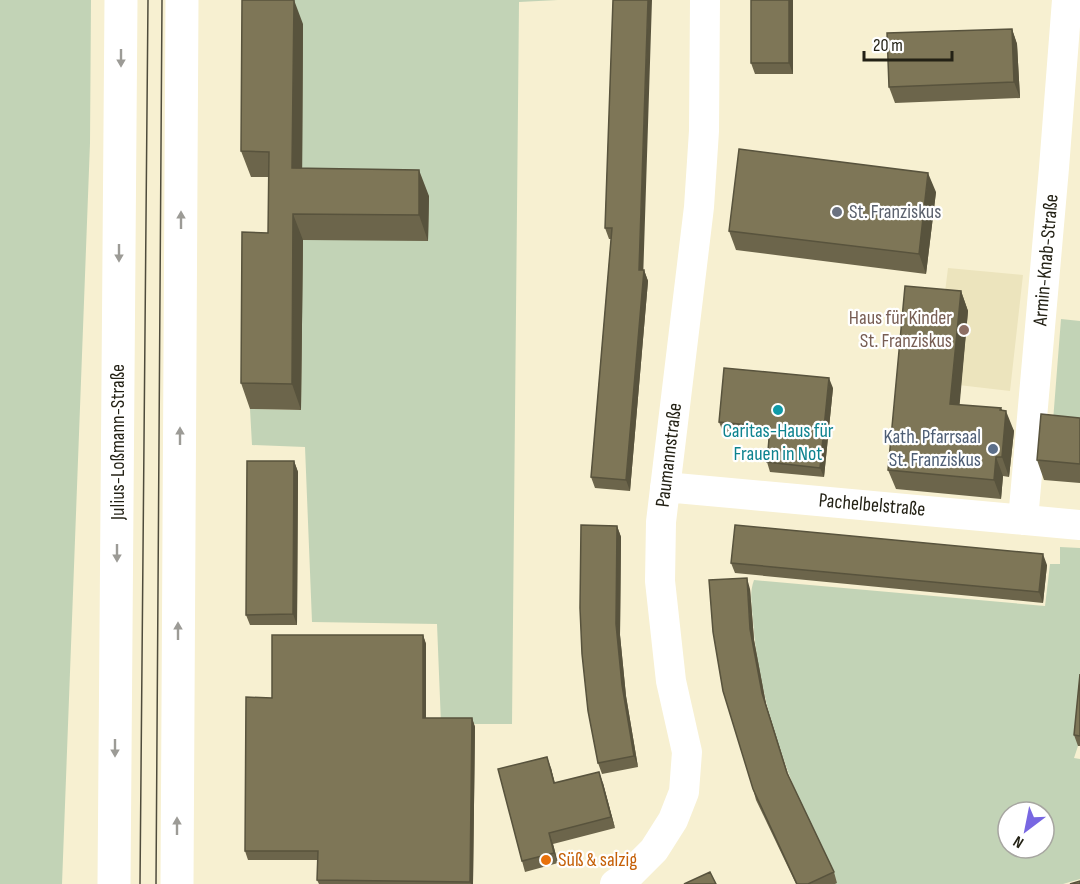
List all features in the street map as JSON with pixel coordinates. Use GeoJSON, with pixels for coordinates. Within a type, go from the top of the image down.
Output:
{"type":"FeatureCollection","features":[{"type":"Feature","properties":{"kind":"main road","name":"Julius-Loßmann-Straße"},"geometry":{"type":"LineString","coordinates":[[114,884],[121,0]]}},
{"type":"Feature","properties":{"kind":"main road"},"geometry":{"type":"LineString","coordinates":[[177,884],[182,0]]}},
{"type":"Feature","properties":{"kind":"street","name":"Paumannstraße"},"geometry":{"type":"LineString","coordinates":[[615,884],[631,873],[654,850],[673,820],[684,792],[687,752],[671,681],[660,581],[661,522],[699,207],[705,130],[705,0]]}},
{"type":"Feature","properties":{"kind":"street","name":"Armin-Knab-Straße"},"geometry":{"type":"LineString","coordinates":[[1023,520],[1067,0]]}},
{"type":"Feature","properties":{"kind":"street","name":"Pachelbelstraße"},"geometry":{"type":"LineString","coordinates":[[664,487],[1080,525]]}},
{"type":"Feature","properties":{"kind":"shaded area","name":"Haus für Kinder St. Franziskus"},"geometry":{"type":"Polygon","coordinates":[[[948,268],[1023,275],[1010,391],[907,379],[943,308],[948,268]]]}},
{"type":"Feature","properties":{"kind":"green space"},"geometry":{"type":"Polygon","coordinates":[[[0,0],[91,0],[90,143],[62,884],[0,884],[0,0]]]}},
{"type":"Feature","properties":{"kind":"green space"},"geometry":{"type":"Polygon","coordinates":[[[252,0],[558,0],[519,2],[512,724],[441,724],[437,624],[312,622],[305,447],[252,445],[250,409],[301,410],[302,194],[252,0]]]}},
{"type":"Feature","properties":{"kind":"green space"},"geometry":{"type":"Polygon","coordinates":[[[1061,319],[1080,321],[1080,423],[1053,421],[1061,319]]]}},
{"type":"Feature","properties":{"kind":"green space"},"geometry":{"type":"Polygon","coordinates":[[[1060,547],[1080,548],[1080,725],[1074,758],[1080,759],[1080,879],[1063,884],[835,884],[782,756],[763,690],[751,600],[754,580],[1045,606],[1050,564],[1060,564],[1060,547]]]}},
{"type":"Feature","properties":{"kind":"building"},"geometry":{"type":"Polygon","coordinates":[[[242,0],[294,0],[292,168],[419,170],[419,215],[293,214],[292,384],[241,383],[242,232],[268,233],[269,152],[241,151],[242,0]]]}},
{"type":"Feature","properties":{"kind":"building"},"geometry":{"type":"Polygon","coordinates":[[[613,0],[648,0],[639,270],[644,270],[626,480],[591,477],[612,228],[605,228],[613,0]]]}},
{"type":"Feature","properties":{"kind":"building"},"geometry":{"type":"Polygon","coordinates":[[[751,0],[789,0],[789,63],[751,63],[751,0]]]}},
{"type":"Feature","properties":{"kind":"building"},"geometry":{"type":"Polygon","coordinates":[[[1012,29],[1014,82],[889,87],[887,33],[1012,29]]]}},
{"type":"Feature","properties":{"kind":"building","name":"St. Franziskus"},"geometry":{"type":"Polygon","coordinates":[[[739,149],[928,173],[919,254],[729,231],[739,149]]]}},
{"type":"Feature","properties":{"kind":"building"},"geometry":{"type":"Polygon","coordinates":[[[905,286],[961,291],[950,404],[1001,408],[1000,410],[1006,411],[1002,457],[996,457],[994,480],[888,470],[905,286]]]}},
{"type":"Feature","properties":{"kind":"building","name":"Caritas-Haus für Frauen in Not"},"geometry":{"type":"Polygon","coordinates":[[[724,368],[829,378],[820,468],[767,462],[770,427],[719,422],[724,368]]]}},
{"type":"Feature","properties":{"kind":"building"},"geometry":{"type":"Polygon","coordinates":[[[1041,414],[1080,418],[1080,464],[1037,460],[1041,414]]]}},
{"type":"Feature","properties":{"kind":"building"},"geometry":{"type":"Polygon","coordinates":[[[247,461],[294,461],[293,614],[246,615],[247,461]]]}},
{"type":"Feature","properties":{"kind":"building"},"geometry":{"type":"Polygon","coordinates":[[[581,525],[617,526],[616,624],[622,685],[634,756],[598,763],[588,711],[582,654],[581,525]]]}},
{"type":"Feature","properties":{"kind":"building"},"geometry":{"type":"Polygon","coordinates":[[[735,525],[1043,554],[1039,592],[731,563],[735,525]]]}},
{"type":"Feature","properties":{"kind":"building"},"geometry":{"type":"Polygon","coordinates":[[[747,578],[750,629],[762,693],[787,773],[834,872],[808,884],[797,884],[753,789],[723,691],[713,632],[709,580],[747,578]]]}},
{"type":"Feature","properties":{"kind":"building"},"geometry":{"type":"Polygon","coordinates":[[[272,635],[423,635],[423,718],[472,718],[470,882],[317,880],[318,851],[245,851],[246,697],[272,698],[272,635]]]}},
{"type":"Feature","properties":{"kind":"building"},"geometry":{"type":"Polygon","coordinates":[[[1080,674],[1080,736],[1074,735],[1080,674]]]}},
{"type":"Feature","properties":{"kind":"building"},"geometry":{"type":"Polygon","coordinates":[[[547,757],[554,783],[599,772],[611,817],[549,833],[554,853],[522,861],[498,769],[547,757]]]}},
{"type":"Feature","properties":{"kind":"building"},"geometry":{"type":"Polygon","coordinates":[[[710,872],[716,884],[684,884],[710,872]]]}},
{"type":"Feature","properties":{"kind":"tram line"},"geometry":{"type":"LineString","coordinates":[[140,884],[148,0]]}},
{"type":"Feature","properties":{"kind":"tram line"},"geometry":{"type":"LineString","coordinates":[[156,884],[162,0]]}},
{"type":"Feature","properties":{"kind":"place","name":"St. Franziskus"},"geometry":{"type":"Point","coordinates":[837,212]}},
{"type":"Feature","properties":{"kind":"place","name":"Haus für Kinder St. Franziskus"},"geometry":{"type":"Point","coordinates":[964,330]}},
{"type":"Feature","properties":{"kind":"place","name":"Caritas-Haus für Frauen in Not"},"geometry":{"type":"Point","coordinates":[778,410]}},
{"type":"Feature","properties":{"kind":"place","name":"Kath. Pfarrsaal St. Franziskus"},"geometry":{"type":"Point","coordinates":[993,449]}},
{"type":"Feature","properties":{"kind":"place","name":"Süß & salzig"},"geometry":{"type":"Point","coordinates":[546,860]}}]}
